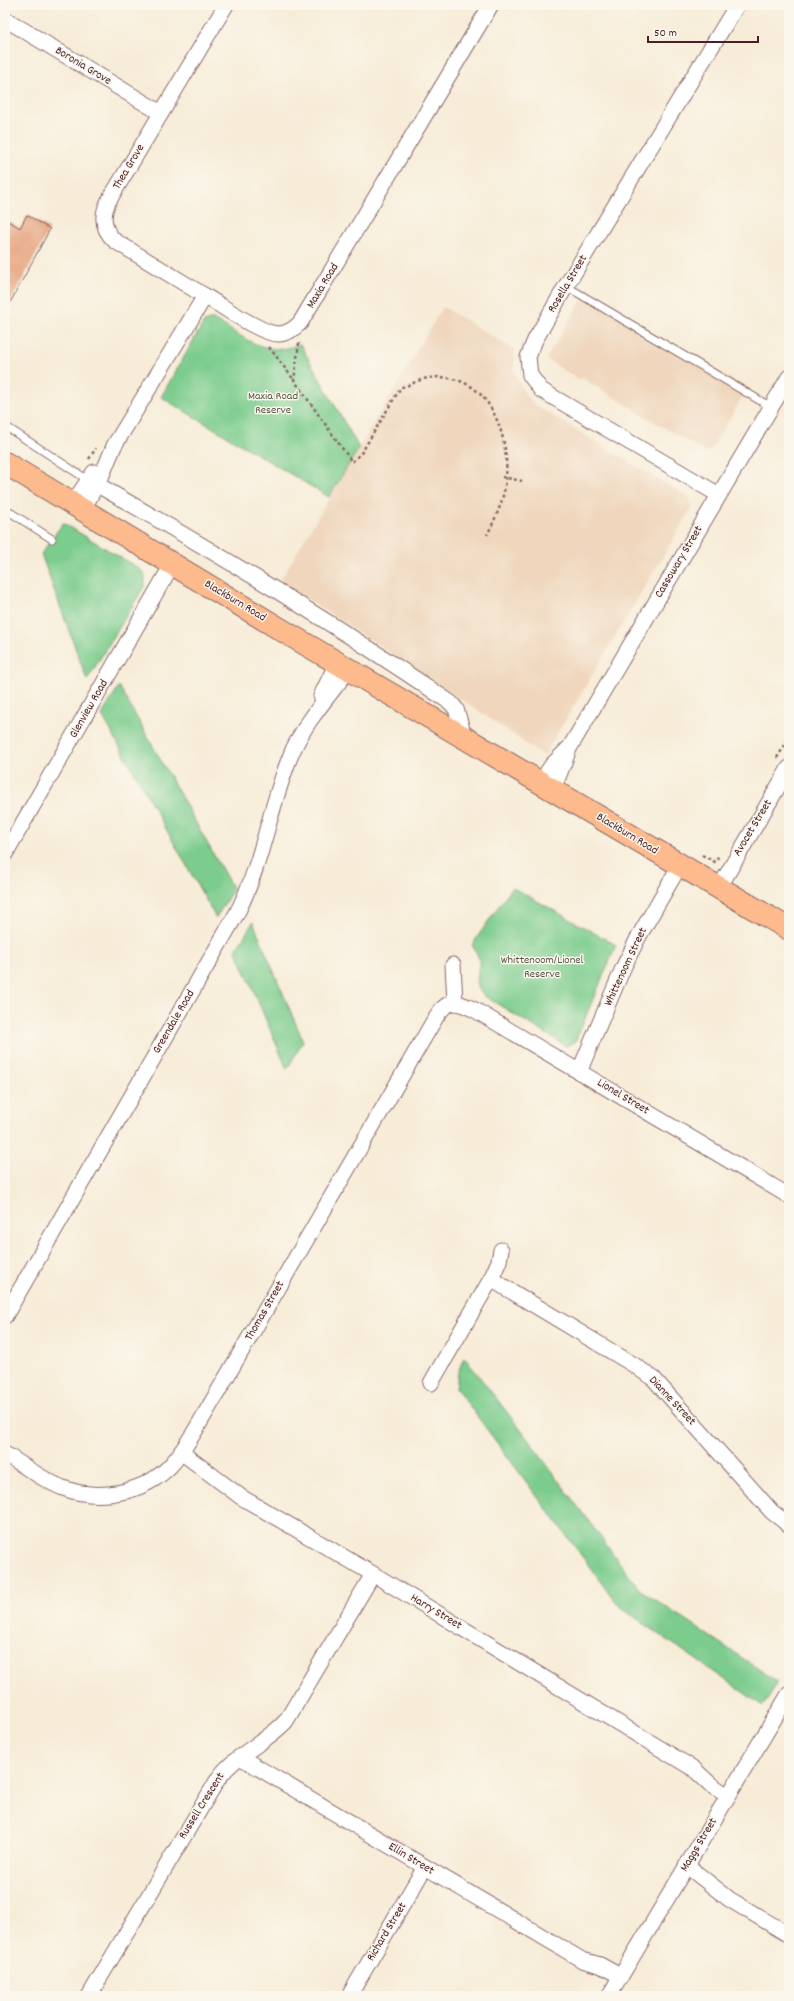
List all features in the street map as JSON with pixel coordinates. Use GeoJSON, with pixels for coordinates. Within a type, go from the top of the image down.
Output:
{"type":"FeatureCollection","features":[{"type":"Feature","properties":{"kind":"main road","name":"Blackburn Road"},"geometry":{"type":"LineString","coordinates":[[6,468],[78,506],[465,739],[547,786],[687,858],[719,888],[789,929]]}},
{"type":"Feature","properties":{"kind":"street","name":"Thea Grove"},"geometry":{"type":"LineString","coordinates":[[205,296],[115,241],[107,232],[104,214],[108,202],[226,5]]}},
{"type":"Feature","properties":{"kind":"street","name":"Maxia Road"},"geometry":{"type":"LineString","coordinates":[[205,296],[267,332],[283,334],[294,329],[300,323],[491,5]]}},
{"type":"Feature","properties":{"kind":"street","name":"Rosella Street"},"geometry":{"type":"LineString","coordinates":[[719,496],[541,390],[530,375],[528,357],[566,286],[737,5]]}},
{"type":"Feature","properties":{"kind":"street","name":"Boronia Grove"},"geometry":{"type":"LineString","coordinates":[[5,19],[161,113]]}},
{"type":"Feature","properties":{"kind":"street"},"geometry":{"type":"LineString","coordinates":[[78,506],[205,296]]}},
{"type":"Feature","properties":{"kind":"street","name":"Cassowary Street"},"geometry":{"type":"LineString","coordinates":[[547,786],[552,765],[570,747],[789,377]]}},
{"type":"Feature","properties":{"kind":"street"},"geometry":{"type":"LineString","coordinates":[[92,483],[268,586],[394,664],[451,703],[456,709],[465,739]]}},
{"type":"Feature","properties":{"kind":"street","name":"Glenview Road"},"geometry":{"type":"LineString","coordinates":[[5,854],[173,563]]}},
{"type":"Feature","properties":{"kind":"street","name":"Greendale Road"},"geometry":{"type":"LineString","coordinates":[[5,1316],[250,887],[290,756],[343,666]]}},
{"type":"Feature","properties":{"kind":"street","name":"Avocet Street"},"geometry":{"type":"LineString","coordinates":[[719,888],[789,768]]}},
{"type":"Feature","properties":{"kind":"street","name":"Whittenoom Street"},"geometry":{"type":"LineString","coordinates":[[579,1072],[624,966],[687,858]]}},
{"type":"Feature","properties":{"kind":"street"},"geometry":{"type":"LineString","coordinates":[[453,965],[454,1002]]}},
{"type":"Feature","properties":{"kind":"street","name":"Lionel Street"},"geometry":{"type":"LineString","coordinates":[[454,1002],[475,1010],[789,1196]]}},
{"type":"Feature","properties":{"kind":"street","name":"Thomas Street"},"geometry":{"type":"LineString","coordinates":[[5,1454],[62,1488],[87,1494],[99,1495],[125,1491],[152,1480],[170,1466],[181,1452],[436,1017],[445,1006],[454,1002]]}},
{"type":"Feature","properties":{"kind":"street"},"geometry":{"type":"LineString","coordinates":[[431,1383],[491,1279],[499,1261],[501,1250]]}},
{"type":"Feature","properties":{"kind":"street","name":"Dianne Street"},"geometry":{"type":"LineString","coordinates":[[491,1279],[634,1365],[654,1379],[772,1512],[789,1525]]}},
{"type":"Feature","properties":{"kind":"street","name":"Harry Street"},"geometry":{"type":"LineString","coordinates":[[181,1452],[241,1497],[373,1574],[694,1769],[715,1776],[731,1791]]}},
{"type":"Feature","properties":{"kind":"street","name":"Russell Crescent"},"geometry":{"type":"LineString","coordinates":[[89,1996],[215,1783],[227,1766],[272,1734],[286,1721],[373,1574]]}},
{"type":"Feature","properties":{"kind":"street","name":"Maggs Street"},"geometry":{"type":"LineString","coordinates":[[615,1986],[789,1694]]}},
{"type":"Feature","properties":{"kind":"street","name":"Ellin Street"},"geometry":{"type":"LineString","coordinates":[[240,1757],[582,1960],[600,1965],[615,1986]]}},
{"type":"Feature","properties":{"kind":"street","name":"Richard Street"},"geometry":{"type":"LineString","coordinates":[[349,1996],[425,1867]]}},
{"type":"Feature","properties":{"kind":"street"},"geometry":{"type":"LineString","coordinates":[[683,1870],[789,1935]]}},
{"type":"Feature","properties":{"kind":"lane"},"geometry":{"type":"LineString","coordinates":[[566,286],[771,407]]}},
{"type":"Feature","properties":{"kind":"lane"},"geometry":{"type":"LineString","coordinates":[[5,426],[92,483]]}},
{"type":"Feature","properties":{"kind":"lane"},"geometry":{"type":"LineString","coordinates":[[5,509],[52,539]]}},
{"type":"Feature","properties":{"kind":"path"},"geometry":{"type":"LineString","coordinates":[[295,344],[299,342],[294,380],[352,462],[362,452],[401,387],[429,377],[442,377],[458,380],[469,386],[489,405],[503,436],[506,478],[496,515],[487,535]]}},
{"type":"Feature","properties":{"kind":"path"},"geometry":{"type":"LineString","coordinates":[[269,347],[274,348]]}},
{"type":"Feature","properties":{"kind":"path"},"geometry":{"type":"LineString","coordinates":[[502,477],[522,481]]}},
{"type":"Feature","properties":{"kind":"path"},"geometry":{"type":"LineString","coordinates":[[773,764],[789,738]]}},
{"type":"Feature","properties":{"kind":"path"},"geometry":{"type":"LineString","coordinates":[[687,858],[715,862],[723,849]]}},
{"type":"Feature","properties":{"kind":"shaded area"},"geometry":{"type":"Polygon","coordinates":[[[586,293],[747,389],[710,451],[705,452],[582,378],[580,380],[546,359],[586,293]]]}},
{"type":"Feature","properties":{"kind":"shaded area"},"geometry":{"type":"Polygon","coordinates":[[[443,307],[515,350],[514,370],[516,377],[526,395],[535,405],[690,498],[692,507],[544,756],[473,707],[280,581],[443,307]]]}},
{"type":"Feature","properties":{"kind":"green space","name":"Maxia Road Reserve"},"geometry":{"type":"Polygon","coordinates":[[[213,319],[255,344],[265,347],[276,349],[287,348],[300,344],[359,448],[329,497],[161,397],[204,322],[213,319]]]}},
{"type":"Feature","properties":{"kind":"green space"},"geometry":{"type":"Polygon","coordinates":[[[63,523],[140,569],[145,577],[144,587],[87,680],[41,554],[63,523]]]}},
{"type":"Feature","properties":{"kind":"green space"},"geometry":{"type":"Polygon","coordinates":[[[119,686],[233,889],[216,918],[102,715],[119,686]]]}},
{"type":"Feature","properties":{"kind":"green space","name":"Whittenoom/Lionel Reserve"},"geometry":{"type":"Polygon","coordinates":[[[512,887],[616,945],[575,1042],[566,1046],[486,997],[479,989],[477,981],[479,960],[472,945],[512,887]]]}},
{"type":"Feature","properties":{"kind":"green space"},"geometry":{"type":"Polygon","coordinates":[[[253,922],[303,1041],[287,1069],[236,950],[253,922]]]}},
{"type":"Feature","properties":{"kind":"green space"},"geometry":{"type":"Polygon","coordinates":[[[464,1357],[524,1434],[639,1589],[778,1682],[763,1706],[620,1607],[456,1388],[458,1372],[464,1357]]]}},
{"type":"Feature","properties":{"kind":"building"},"geometry":{"type":"Polygon","coordinates":[[[27,215],[50,229],[5,312],[5,219],[20,228],[27,215]]]}}]}
